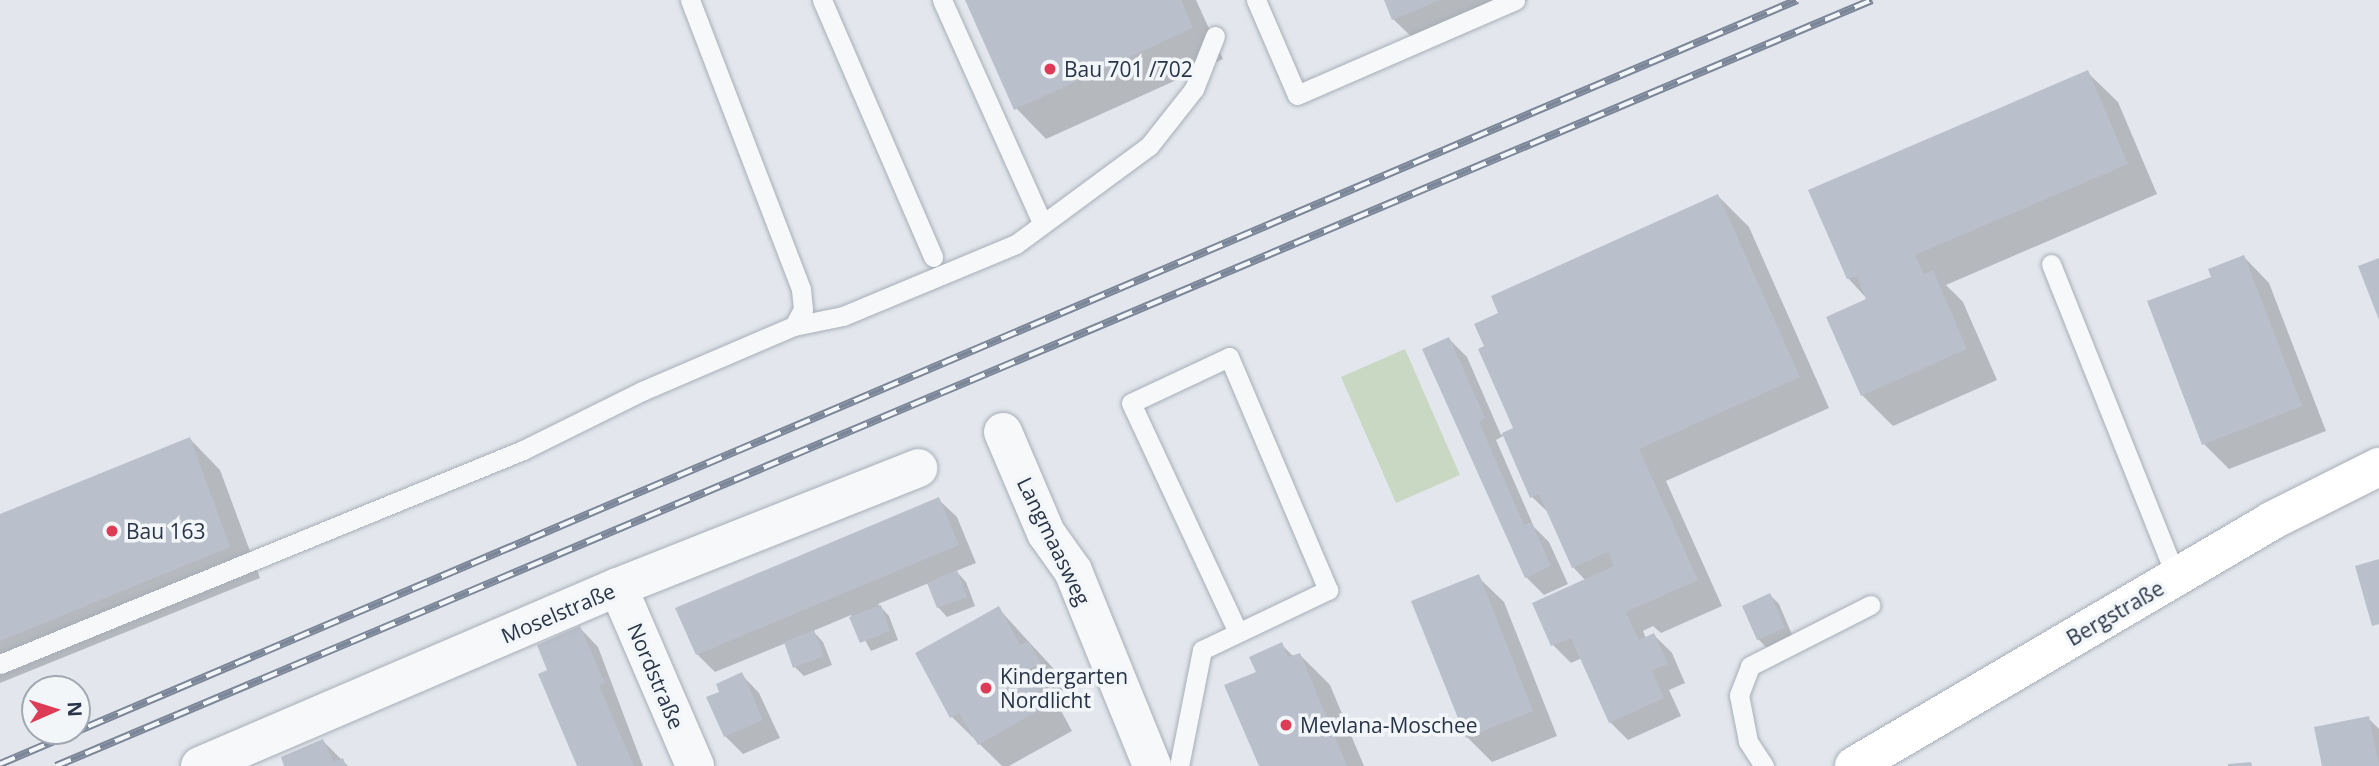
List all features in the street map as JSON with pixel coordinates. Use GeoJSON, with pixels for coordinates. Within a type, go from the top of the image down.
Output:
{"type":"FeatureCollection","features":[{"type":"Feature","properties":{"kind":"main road","name":"Bergstraße"},"geometry":{"type":"LineString","coordinates":[[1854,766],[2270,522],[2379,467]]}},
{"type":"Feature","properties":{"kind":"street","name":"Langmaasweg"},"geometry":{"type":"LineString","coordinates":[[1003,432],[1046,533],[1073,571],[1152,766]]}},
{"type":"Feature","properties":{"kind":"street","name":"Moselstraße"},"geometry":{"type":"LineString","coordinates":[[200,766],[243,758],[618,587],[918,468]]}},
{"type":"Feature","properties":{"kind":"street","name":"Nordstraße"},"geometry":{"type":"LineString","coordinates":[[618,587],[695,766]]}},
{"type":"Feature","properties":{"kind":"lane"},"geometry":{"type":"LineString","coordinates":[[690,0],[801,289],[803,309],[794,326]]}},
{"type":"Feature","properties":{"kind":"lane"},"geometry":{"type":"LineString","coordinates":[[822,0],[933,257]]}},
{"type":"Feature","properties":{"kind":"lane"},"geometry":{"type":"LineString","coordinates":[[942,0],[1042,223]]}},
{"type":"Feature","properties":{"kind":"lane"},"geometry":{"type":"LineString","coordinates":[[1256,0],[1297,95],[1515,0]]}},
{"type":"Feature","properties":{"kind":"lane"},"geometry":{"type":"LineString","coordinates":[[0,664],[523,450],[642,391],[794,326],[855,311],[1016,244],[1149,146],[1194,89],[1215,36]]}},
{"type":"Feature","properties":{"kind":"lane"},"geometry":{"type":"LineString","coordinates":[[2051,264],[2176,577]]}},
{"type":"Feature","properties":{"kind":"lane"},"geometry":{"type":"LineString","coordinates":[[1180,766],[1202,650],[1328,590],[1229,357],[1131,403],[1238,632]]}},
{"type":"Feature","properties":{"kind":"lane"},"geometry":{"type":"LineString","coordinates":[[1764,766],[1748,741],[1738,695],[1749,666],[1870,606]]}},
{"type":"Feature","properties":{"kind":"green space"},"geometry":{"type":"Polygon","coordinates":[[[1405,349],[1460,475],[1396,503],[1341,377],[1405,349]]]}},
{"type":"Feature","properties":{"kind":"building","name":"Bau 701 /702"},"geometry":{"type":"Polygon","coordinates":[[[965,0],[1181,0],[1193,28],[1014,110],[965,0]]]}},
{"type":"Feature","properties":{"kind":"building"},"geometry":{"type":"Polygon","coordinates":[[[1384,0],[1440,0],[1392,20],[1384,0]]]}},
{"type":"Feature","properties":{"kind":"building"},"geometry":{"type":"Polygon","coordinates":[[[2088,70],[2128,164],[1915,255],[1924,274],[1933,270],[1967,349],[1861,396],[1826,317],[1866,299],[1857,276],[1847,279],[1808,190],[2088,70]]]}},
{"type":"Feature","properties":{"kind":"building"},"geometry":{"type":"Polygon","coordinates":[[[1718,194],[1800,377],[1639,449],[1698,580],[1626,612],[1639,640],[1654,633],[1668,664],[1652,671],[1664,698],[1609,723],[1571,638],[1551,646],[1532,603],[1614,566],[1608,552],[1572,568],[1539,494],[1530,498],[1502,433],[1513,428],[1478,349],[1484,346],[1474,324],[1498,313],[1491,296],[1718,194]]]}},
{"type":"Feature","properties":{"kind":"building"},"geometry":{"type":"Polygon","coordinates":[[[2244,255],[2302,406],[2202,445],[2147,301],[2211,277],[2208,269],[2244,255]]]}},
{"type":"Feature","properties":{"kind":"building"},"geometry":{"type":"Polygon","coordinates":[[[2379,258],[2379,320],[2358,266],[2379,258]]]}},
{"type":"Feature","properties":{"kind":"building"},"geometry":{"type":"Polygon","coordinates":[[[1449,337],[1485,418],[1479,422],[1524,525],[1531,522],[1551,566],[1525,578],[1422,349],[1449,337]]]}},
{"type":"Feature","properties":{"kind":"building","name":"Bau 163"},"geometry":{"type":"Polygon","coordinates":[[[190,437],[230,547],[0,641],[0,514],[190,437]]]}},
{"type":"Feature","properties":{"kind":"building"},"geometry":{"type":"Polygon","coordinates":[[[939,497],[959,545],[696,655],[675,608],[939,497]]]}},
{"type":"Feature","properties":{"kind":"building"},"geometry":{"type":"Polygon","coordinates":[[[2379,559],[2379,624],[2372,626],[2355,566],[2379,559]]]}},
{"type":"Feature","properties":{"kind":"building"},"geometry":{"type":"Polygon","coordinates":[[[957,570],[967,597],[937,608],[927,583],[957,570]]]}},
{"type":"Feature","properties":{"kind":"building"},"geometry":{"type":"Polygon","coordinates":[[[1479,574],[1533,711],[1466,738],[1411,601],[1479,574]]]}},
{"type":"Feature","properties":{"kind":"building"},"geometry":{"type":"Polygon","coordinates":[[[1770,593],[1785,628],[1757,640],[1742,606],[1770,593]]]}},
{"type":"Feature","properties":{"kind":"building"},"geometry":{"type":"Polygon","coordinates":[[[881,605],[890,631],[860,643],[849,617],[881,605]]]}},
{"type":"Feature","properties":{"kind":"building","name":"Kindergarten Nordlicht"},"geometry":{"type":"Polygon","coordinates":[[[999,606],[1020,645],[1028,641],[1041,663],[1028,670],[1048,705],[978,745],[959,713],[950,718],[915,653],[999,606]]]}},
{"type":"Feature","properties":{"kind":"building"},"geometry":{"type":"Polygon","coordinates":[[[580,626],[605,683],[599,686],[634,766],[577,766],[538,674],[547,670],[537,645],[580,626]]]}},
{"type":"Feature","properties":{"kind":"building"},"geometry":{"type":"Polygon","coordinates":[[[814,630],[824,656],[793,668],[784,642],[814,630]]]}},
{"type":"Feature","properties":{"kind":"building","name":"Mevlana-Moschee"},"geometry":{"type":"Polygon","coordinates":[[[1282,642],[1288,657],[1300,653],[1347,766],[1259,766],[1224,685],[1256,672],[1249,657],[1282,642]]]}},
{"type":"Feature","properties":{"kind":"building"},"geometry":{"type":"Polygon","coordinates":[[[742,672],[763,720],[724,737],[706,697],[719,692],[716,684],[742,672]]]}},
{"type":"Feature","properties":{"kind":"building"},"geometry":{"type":"Polygon","coordinates":[[[2369,716],[2379,766],[2322,766],[2314,727],[2369,716]]]}},
{"type":"Feature","properties":{"kind":"building"},"geometry":{"type":"Polygon","coordinates":[[[323,739],[334,762],[343,758],[346,766],[284,766],[281,757],[323,739]]]}},
{"type":"Feature","properties":{"kind":"building"},"geometry":{"type":"Polygon","coordinates":[[[2251,762],[2252,766],[2228,766],[2228,764],[2251,762]]]}},
{"type":"Feature","properties":{"kind":"railway"},"geometry":{"type":"LineString","coordinates":[[0,764],[1797,0]]}},
{"type":"Feature","properties":{"kind":"railway"},"geometry":{"type":"LineString","coordinates":[[56,766],[1872,0]]}},
{"type":"Feature","properties":{"kind":"place","name":"Bau 701 /702"},"geometry":{"type":"Point","coordinates":[1050,69]}},
{"type":"Feature","properties":{"kind":"place","name":"Bau 163"},"geometry":{"type":"Point","coordinates":[112,531]}},
{"type":"Feature","properties":{"kind":"place","name":"Kindergarten Nordlicht"},"geometry":{"type":"Point","coordinates":[986,688]}},
{"type":"Feature","properties":{"kind":"place","name":"Mevlana-Moschee"},"geometry":{"type":"Point","coordinates":[1286,725]}}]}
